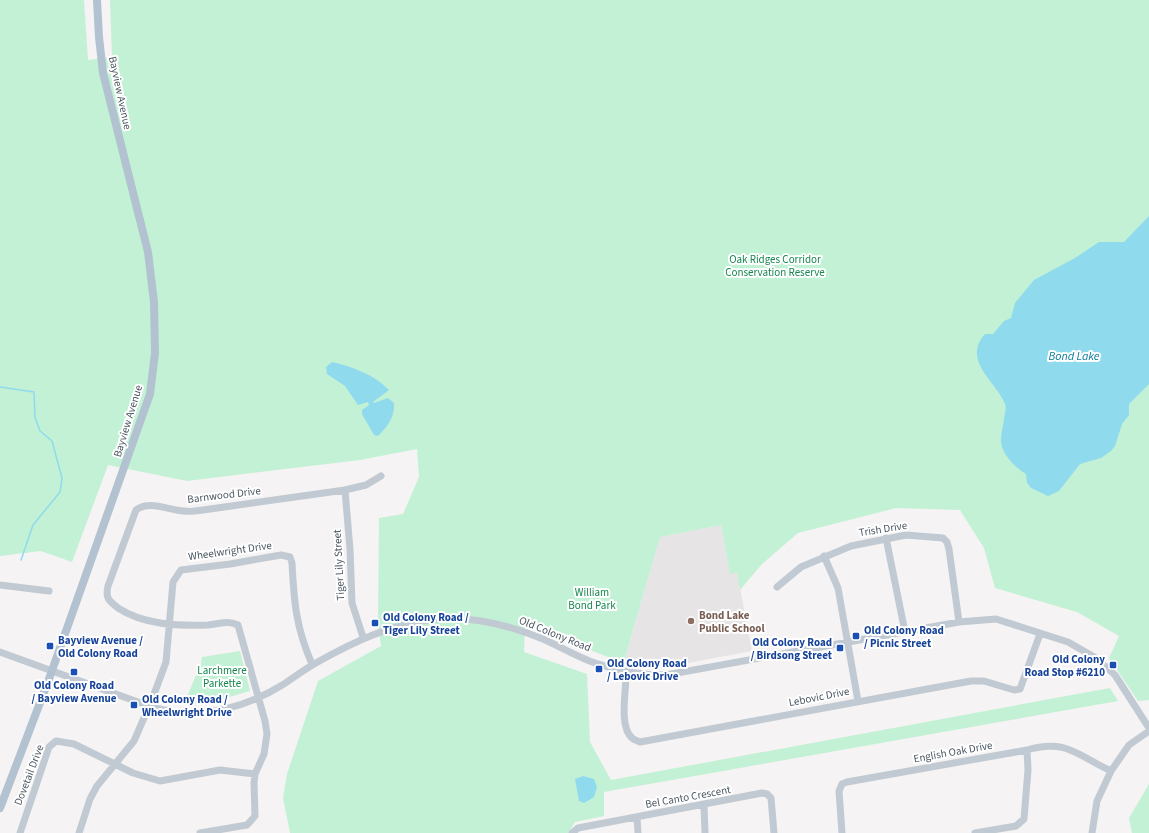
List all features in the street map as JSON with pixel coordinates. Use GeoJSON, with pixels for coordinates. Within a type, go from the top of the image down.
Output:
{"type":"FeatureCollection","features":[{"type":"Feature","properties":{"kind":"main road","name":"Bayview Avenue"},"geometry":{"type":"LineString","coordinates":[[0,808],[52,670],[145,412],[150,394],[155,353],[154,302],[148,252],[103,74],[97,0]]}},
{"type":"Feature","properties":{"kind":"street","name":"Barnwood Drive"},"geometry":{"type":"LineString","coordinates":[[258,698],[238,625],[226,622],[200,625],[154,622],[132,615],[108,601],[106,595],[136,510],[141,506],[148,505],[185,511],[203,510],[345,490],[366,485],[381,476]]}},
{"type":"Feature","properties":{"kind":"street","name":"Tiger Lily Street"},"geometry":{"type":"LineString","coordinates":[[345,490],[350,549],[352,603],[363,637]]}},
{"type":"Feature","properties":{"kind":"street","name":"Trish Drive"},"geometry":{"type":"LineString","coordinates":[[777,587],[801,567],[850,546],[906,535],[943,538],[947,542],[959,622]]}},
{"type":"Feature","properties":{"kind":"street"},"geometry":{"type":"LineString","coordinates":[[886,538],[904,632]]}},
{"type":"Feature","properties":{"kind":"street","name":"Wheelwright Drive"},"geometry":{"type":"LineString","coordinates":[[79,833],[90,799],[97,786],[134,741],[149,706],[166,662],[174,582],[181,570],[287,555],[290,557],[292,563],[294,605],[298,628],[312,664]]}},
{"type":"Feature","properties":{"kind":"street"},"geometry":{"type":"LineString","coordinates":[[824,556],[838,588],[858,701]]}},
{"type":"Feature","properties":{"kind":"street"},"geometry":{"type":"LineString","coordinates":[[0,584],[49,591]]}},
{"type":"Feature","properties":{"kind":"street","name":"Old Colony Road"},"geometry":{"type":"LineString","coordinates":[[0,652],[149,706],[165,711],[196,714],[236,707],[258,698],[312,664],[363,637],[414,622],[438,619],[473,620],[516,629],[542,639],[594,663],[648,675],[666,675],[959,622],[996,619],[1068,642],[1096,658],[1115,675],[1149,730]]}},
{"type":"Feature","properties":{"kind":"street","name":"Lebovic Drive"},"geometry":{"type":"LineString","coordinates":[[626,671],[625,719],[627,731],[632,738],[640,742],[971,681],[984,680],[1014,690],[1020,690],[1040,634]]}},
{"type":"Feature","properties":{"kind":"street"},"geometry":{"type":"LineString","coordinates":[[200,833],[247,824],[252,821],[255,816],[255,774],[264,754],[267,734],[258,698]]}},
{"type":"Feature","properties":{"kind":"street"},"geometry":{"type":"LineString","coordinates":[[1092,833],[1097,801],[1111,771],[1129,745],[1149,730]]}},
{"type":"Feature","properties":{"kind":"street","name":"Dovetail Drive"},"geometry":{"type":"LineString","coordinates":[[20,833],[49,747],[56,741],[74,744],[115,763]]}},
{"type":"Feature","properties":{"kind":"street","name":"English Oak Drive"},"geometry":{"type":"LineString","coordinates":[[842,833],[839,791],[842,784],[847,782],[1027,750],[1042,746],[1056,745],[1069,749],[1111,771]]}},
{"type":"Feature","properties":{"kind":"street"},"geometry":{"type":"LineString","coordinates":[[975,833],[1016,826],[1024,819],[1028,770],[1027,750]]}},
{"type":"Feature","properties":{"kind":"street"},"geometry":{"type":"LineString","coordinates":[[115,763],[138,775],[160,781],[220,770],[255,774]]}},
{"type":"Feature","properties":{"kind":"street","name":"Bel Canto Crescent"},"geometry":{"type":"LineString","coordinates":[[572,833],[578,828],[704,806],[762,793],[771,796],[774,833]]}},
{"type":"Feature","properties":{"kind":"street"},"geometry":{"type":"LineString","coordinates":[[704,806],[705,833]]}},
{"type":"Feature","properties":{"kind":"street"},"geometry":{"type":"LineString","coordinates":[[638,818],[638,833]]}},
{"type":"Feature","properties":{"kind":"shaded area","name":"Bond Lake Public School"},"geometry":{"type":"Polygon","coordinates":[[[721,525],[730,573],[737,572],[752,651],[672,666],[643,665],[624,661],[660,537],[721,525]]]}},
{"type":"Feature","properties":{"kind":"green space","name":"Oak Ridges Corridor Conservation Reserve"},"geometry":{"type":"Polygon","coordinates":[[[0,0],[84,0],[88,60],[112,57],[110,0],[1149,0],[1149,700],[1138,701],[1109,658],[1119,636],[1077,612],[995,588],[984,548],[960,510],[896,508],[798,533],[762,564],[740,590],[737,572],[730,574],[721,525],[660,537],[624,661],[611,658],[525,623],[524,652],[587,674],[590,742],[611,780],[1110,688],[1118,701],[604,792],[604,816],[575,822],[568,833],[290,833],[283,798],[287,774],[318,681],[381,646],[378,623],[379,518],[403,514],[419,477],[417,449],[360,460],[187,481],[108,465],[72,562],[41,551],[0,556],[0,0]]]}},
{"type":"Feature","properties":{"kind":"green space","name":"Larchmere Parkette"},"geometry":{"type":"Polygon","coordinates":[[[240,651],[250,691],[208,703],[184,704],[201,663],[202,657],[240,651]]]}},
{"type":"Feature","properties":{"kind":"green space"},"geometry":{"type":"Polygon","coordinates":[[[1149,784],[1149,833],[1132,833],[1129,818],[1149,784]]]}},
{"type":"Feature","properties":{"kind":"water","name":"Bond Lake"},"geometry":{"type":"Polygon","coordinates":[[[1149,216],[1149,384],[1129,404],[1129,415],[1122,424],[1115,446],[1111,451],[1101,458],[1080,464],[1059,491],[1048,496],[1031,488],[1027,483],[1026,474],[1006,456],[1001,438],[1006,406],[1001,396],[983,371],[979,362],[977,353],[979,344],[985,334],[993,334],[1004,321],[1011,318],[1015,303],[1034,280],[1075,258],[1099,242],[1124,242],[1149,216]]]}},
{"type":"Feature","properties":{"kind":"water"},"geometry":{"type":"Polygon","coordinates":[[[332,362],[362,372],[377,380],[389,390],[373,402],[374,403],[388,398],[394,403],[392,417],[385,429],[378,436],[374,435],[362,414],[362,410],[369,405],[368,402],[358,405],[345,386],[327,374],[326,367],[332,362]]]}},
{"type":"Feature","properties":{"kind":"water"},"geometry":{"type":"Polygon","coordinates":[[[583,776],[594,779],[597,787],[594,797],[584,803],[579,801],[575,779],[583,776]]]}},
{"type":"Feature","properties":{"kind":"waterway"},"geometry":{"type":"LineString","coordinates":[[0,387],[34,392],[35,417],[40,431],[52,441],[62,478],[60,492],[33,525],[21,560]]}},
{"type":"Feature","properties":{"kind":"place","name":"Bond Lake Public School"},"geometry":{"type":"Point","coordinates":[691,621]}},
{"type":"Feature","properties":{"kind":"place","name":"Old Colony Road / Tiger Lily Street"},"geometry":{"type":"Point","coordinates":[375,623]}},
{"type":"Feature","properties":{"kind":"place","name":"Old Colony Road / Picnic Street"},"geometry":{"type":"Point","coordinates":[856,636]}},
{"type":"Feature","properties":{"kind":"place","name":"Bayview Avenue / Old Colony Road"},"geometry":{"type":"Point","coordinates":[50,646]}},
{"type":"Feature","properties":{"kind":"place","name":"Old Colony Road / Birdsong Street"},"geometry":{"type":"Point","coordinates":[840,648]}},
{"type":"Feature","properties":{"kind":"place","name":"Old Colony Road Stop #6210"},"geometry":{"type":"Point","coordinates":[1113,665]}},
{"type":"Feature","properties":{"kind":"place","name":"Old Colony Road / Lebovic Drive"},"geometry":{"type":"Point","coordinates":[599,669]}},
{"type":"Feature","properties":{"kind":"place","name":"Old Colony Road / Bayview Avenue"},"geometry":{"type":"Point","coordinates":[74,672]}},
{"type":"Feature","properties":{"kind":"place","name":"Old Colony Road / Wheelwright Drive"},"geometry":{"type":"Point","coordinates":[134,705]}},
{"type":"Feature","properties":{"kind":"park label","name":"William Bond Park"},"geometry":{"type":"Point","coordinates":[592,598]}}]}
